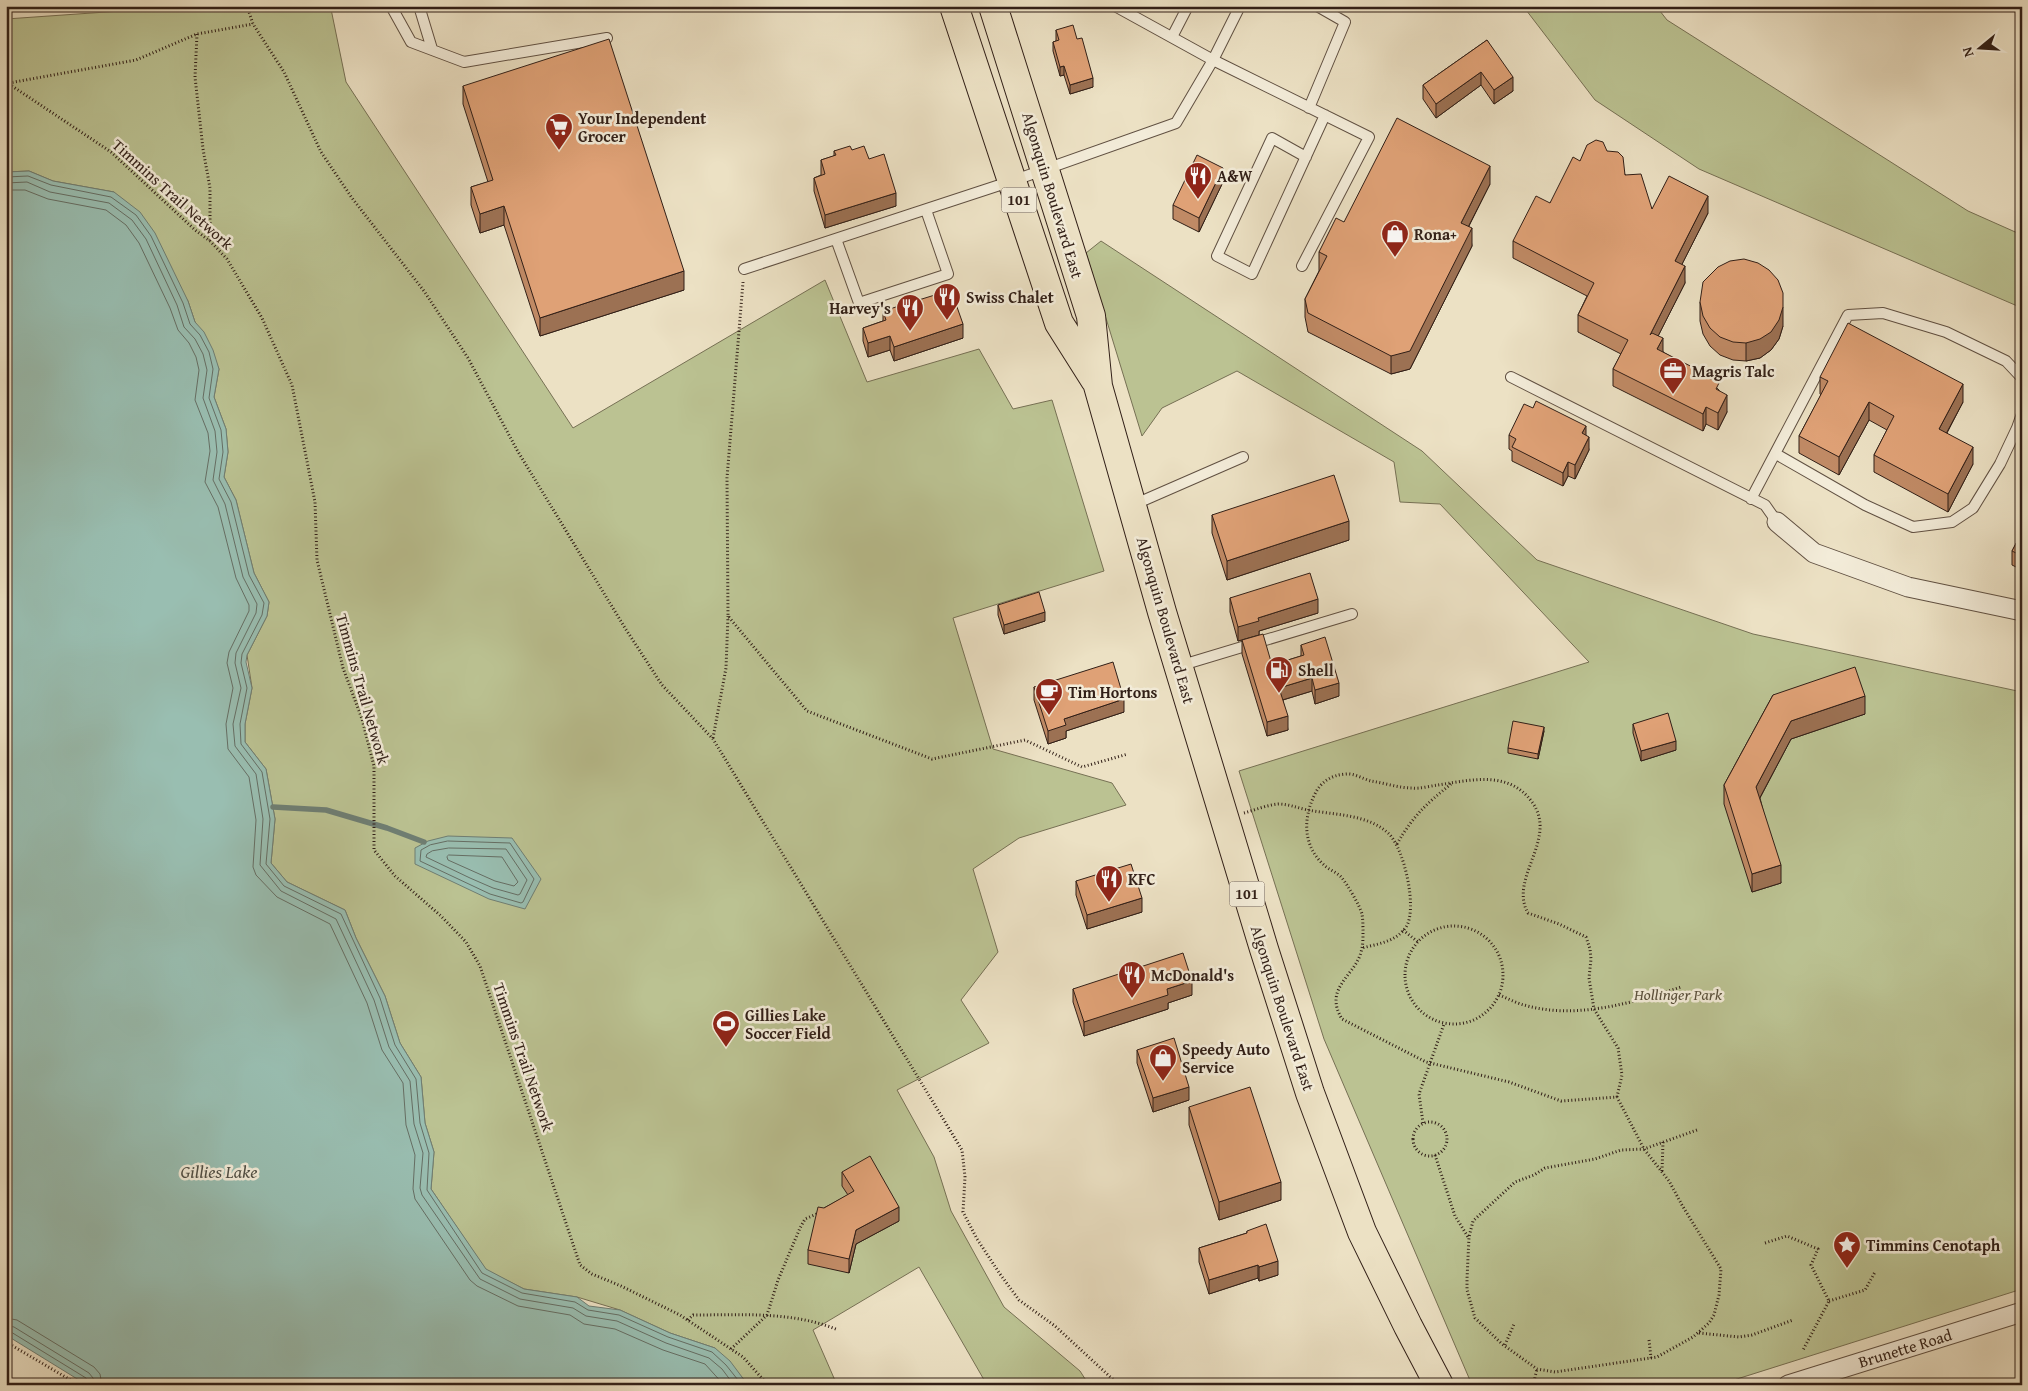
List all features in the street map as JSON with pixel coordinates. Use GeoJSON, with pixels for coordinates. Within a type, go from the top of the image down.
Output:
{"type":"FeatureCollection","features":[{"type":"Feature","properties":{"kind":"main road","name":"Algonquin Boulevard East"},"geometry":{"type":"LineString","coordinates":[[954,6],[1059,322],[1098,386]]}},
{"type":"Feature","properties":{"kind":"main road","name":"Algonquin Boulevard East"},"geometry":{"type":"LineString","coordinates":[[993,6],[1091,316],[1098,386],[1178,666],[1310,1093],[1362,1232],[1439,1385]]}},
{"type":"Feature","properties":{"kind":"street"},"geometry":{"type":"LineString","coordinates":[[1777,522],[1814,553],[1908,587],[2022,611]]}},
{"type":"Feature","properties":{"kind":"street","name":"Brunette Road"},"geometry":{"type":"LineString","coordinates":[[1788,1385],[2022,1312]]}},
{"type":"Feature","properties":{"kind":"lane"},"geometry":{"type":"LineString","coordinates":[[391,6],[411,42],[464,62],[607,38]]}},
{"type":"Feature","properties":{"kind":"lane"},"geometry":{"type":"LineString","coordinates":[[419,6],[432,49]]}},
{"type":"Feature","properties":{"kind":"lane"},"geometry":{"type":"LineString","coordinates":[[1115,6],[1213,60],[1368,137],[1302,266]]}},
{"type":"Feature","properties":{"kind":"lane"},"geometry":{"type":"LineString","coordinates":[[1134,16],[1139,6]]}},
{"type":"Feature","properties":{"kind":"lane"},"geometry":{"type":"LineString","coordinates":[[1172,37],[1188,6]]}},
{"type":"Feature","properties":{"kind":"lane"},"geometry":{"type":"LineString","coordinates":[[744,269],[1045,170],[1176,123],[1213,60],[1240,6]]}},
{"type":"Feature","properties":{"kind":"lane"},"geometry":{"type":"LineString","coordinates":[[1309,108],[1345,22],[1317,6]]}},
{"type":"Feature","properties":{"kind":"lane"},"geometry":{"type":"LineString","coordinates":[[1306,157],[1272,138],[1216,256],[1252,274],[1306,157],[1325,115]]}},
{"type":"Feature","properties":{"kind":"lane"},"geometry":{"type":"LineString","coordinates":[[836,239],[859,303],[948,274],[926,210]]}},
{"type":"Feature","properties":{"kind":"lane"},"geometry":{"type":"LineString","coordinates":[[1751,499],[1848,315],[1883,313],[1946,332],[2006,361],[2022,378]]}},
{"type":"Feature","properties":{"kind":"lane"},"geometry":{"type":"LineString","coordinates":[[1512,378],[1765,506],[1777,522]]}},
{"type":"Feature","properties":{"kind":"lane"},"geometry":{"type":"LineString","coordinates":[[1776,454],[1865,505],[1913,527],[1952,522],[1973,508],[2000,464],[2022,414]]}},
{"type":"Feature","properties":{"kind":"lane"},"geometry":{"type":"LineString","coordinates":[[1132,505],[1243,457]]}},
{"type":"Feature","properties":{"kind":"lane"},"geometry":{"type":"LineString","coordinates":[[1178,666],[1352,614]]}},
{"type":"Feature","properties":{"kind":"path"},"geometry":{"type":"LineString","coordinates":[[246,6],[253,24],[284,72],[321,152],[352,198],[424,291],[468,358],[517,450],[625,628],[662,685],[713,739],[962,1150],[965,1177],[963,1212],[977,1239],[1019,1300],[1055,1326],[1119,1385]]}},
{"type":"Feature","properties":{"kind":"path"},"geometry":{"type":"LineString","coordinates":[[8,82],[136,60],[197,34],[253,24]]}},
{"type":"Feature","properties":{"kind":"path"},"geometry":{"type":"LineString","coordinates":[[197,34],[195,77],[203,149],[210,188],[210,241]]}},
{"type":"Feature","properties":{"kind":"path","name":"Timmins Trail Network"},"geometry":{"type":"LineString","coordinates":[[8,82],[111,152],[195,230],[210,241],[227,259],[262,318],[292,385],[315,502],[317,560],[343,668],[362,720],[374,766],[374,850],[395,876],[441,916],[466,942],[480,966],[580,1265],[592,1274],[621,1286],[688,1320],[743,1357],[768,1385]]}},
{"type":"Feature","properties":{"kind":"path"},"geometry":{"type":"LineString","coordinates":[[713,739],[726,668],[728,616],[727,478],[744,269]]}},
{"type":"Feature","properties":{"kind":"path"},"geometry":{"type":"LineString","coordinates":[[728,616],[807,711],[932,758],[1025,740],[1082,766],[1128,754]]}},
{"type":"Feature","properties":{"kind":"path"},"geometry":{"type":"LineString","coordinates":[[1617,1096],[1561,1101],[1509,1082],[1430,1063],[1342,1019],[1336,1009],[1337,994],[1342,982],[1361,953],[1362,914],[1342,877],[1323,865],[1312,849],[1306,828],[1307,810],[1316,790],[1329,777],[1348,773],[1369,780],[1412,788],[1453,782],[1498,779],[1518,787],[1533,802],[1539,821],[1540,840],[1525,880],[1523,904],[1528,913],[1560,924],[1586,937],[1590,948],[1591,959],[1588,978],[1594,1009],[1618,1048],[1622,1075],[1617,1096],[1644,1149],[1662,1172],[1721,1269],[1719,1295],[1714,1315],[1709,1323],[1698,1333],[1657,1357],[1555,1372],[1538,1369],[1505,1345],[1475,1318],[1467,1290],[1469,1237],[1473,1221],[1515,1182],[1534,1175],[1545,1168],[1595,1159],[1621,1150],[1644,1149],[1697,1130]]}},
{"type":"Feature","properties":{"kind":"path"},"geometry":{"type":"LineString","coordinates":[[1397,844],[1408,824],[1421,808],[1453,782]]}},
{"type":"Feature","properties":{"kind":"path"},"geometry":{"type":"LineString","coordinates":[[1224,818],[1275,804],[1288,804],[1307,810],[1371,822],[1388,833],[1397,844],[1404,864],[1410,908],[1407,926],[1389,941],[1362,948]]}},
{"type":"Feature","properties":{"kind":"path"},"geometry":{"type":"LineString","coordinates":[[1458,925],[1474,929],[1487,938],[1497,951],[1503,966],[1503,982],[1499,995],[1489,1010],[1476,1020],[1460,1024],[1444,1024],[1429,1018],[1416,1007],[1408,993],[1404,976],[1407,960],[1418,942],[1426,934],[1441,927],[1458,925]]}},
{"type":"Feature","properties":{"kind":"path"},"geometry":{"type":"LineString","coordinates":[[1403,930],[1418,942]]}},
{"type":"Feature","properties":{"kind":"path"},"geometry":{"type":"LineString","coordinates":[[1499,995],[1524,1005],[1541,1008],[1594,1009],[1642,1000],[1681,987]]}},
{"type":"Feature","properties":{"kind":"path"},"geometry":{"type":"LineString","coordinates":[[1424,1123],[1419,1094],[1444,1024]]}},
{"type":"Feature","properties":{"kind":"path"},"geometry":{"type":"LineString","coordinates":[[1434,1122],[1446,1133],[1447,1138],[1444,1149],[1435,1155],[1424,1154],[1415,1147],[1413,1136],[1419,1126],[1424,1123],[1434,1122]]}},
{"type":"Feature","properties":{"kind":"path"},"geometry":{"type":"LineString","coordinates":[[1662,1172],[1664,1142]]}},
{"type":"Feature","properties":{"kind":"path"},"geometry":{"type":"LineString","coordinates":[[1435,1155],[1455,1216],[1469,1237]]}},
{"type":"Feature","properties":{"kind":"path"},"geometry":{"type":"LineString","coordinates":[[731,1349],[767,1315],[778,1280],[800,1228],[805,1219],[822,1213]]}},
{"type":"Feature","properties":{"kind":"path"},"geometry":{"type":"LineString","coordinates":[[1765,1244],[1787,1236],[1818,1249],[1811,1265],[1829,1301]]}},
{"type":"Feature","properties":{"kind":"path"},"geometry":{"type":"LineString","coordinates":[[1803,1350],[1829,1301],[1865,1290],[1874,1272]]}},
{"type":"Feature","properties":{"kind":"path"},"geometry":{"type":"LineString","coordinates":[[688,1320],[693,1316],[767,1315],[824,1324],[838,1330]]}},
{"type":"Feature","properties":{"kind":"path"},"geometry":{"type":"LineString","coordinates":[[1698,1333],[1739,1337],[1752,1335],[1792,1320]]}},
{"type":"Feature","properties":{"kind":"path"},"geometry":{"type":"LineString","coordinates":[[1505,1345],[1514,1324]]}},
{"type":"Feature","properties":{"kind":"path"},"geometry":{"type":"LineString","coordinates":[[1650,1340],[1651,1358]]}},
{"type":"Feature","properties":{"kind":"path"},"geometry":{"type":"LineString","coordinates":[[6,1342],[79,1385]]}},
{"type":"Feature","properties":{"kind":"path"},"geometry":{"type":"LineString","coordinates":[[1533,1385],[1538,1369]]}},
{"type":"Feature","properties":{"kind":"green space"},"geometry":{"type":"Polygon","coordinates":[[[192,6],[331,9],[346,82],[573,428],[825,280],[867,382],[979,349],[1013,409],[1052,400],[1104,571],[953,618],[993,749],[1112,783],[1126,805],[1019,838],[973,869],[998,952],[961,1000],[989,1043],[897,1090],[934,1157],[951,1211],[1004,1307],[1080,1371],[1089,1385],[987,1385],[919,1267],[813,1330],[837,1385],[749,1385],[715,1348],[670,1333],[620,1310],[577,1297],[524,1289],[486,1270],[431,1189],[434,1152],[425,1123],[421,1077],[400,1043],[385,996],[356,938],[345,910],[287,882],[271,863],[275,819],[266,769],[245,742],[245,724],[252,688],[247,655],[267,616],[269,602],[254,573],[236,500],[224,477],[228,452],[226,429],[214,397],[219,369],[195,322],[188,301],[114,192],[53,181],[29,171],[6,172],[6,19],[192,6]]]}},
{"type":"Feature","properties":{"kind":"green space"},"geometry":{"type":"Polygon","coordinates":[[[1523,6],[1656,6],[1667,20],[1968,211],[2022,235],[2022,308],[1699,169],[1595,100],[1523,6]]]}},
{"type":"Feature","properties":{"kind":"green space","name":"Hollinger Park"},"geometry":{"type":"Polygon","coordinates":[[[1101,241],[1422,451],[1537,560],[1753,634],[2022,692],[2022,1289],[1718,1385],[1472,1385],[1324,1039],[1239,771],[1589,662],[1440,504],[1400,502],[1394,462],[1237,371],[1162,408],[1142,436],[1086,253],[1101,241]]]}},
{"type":"Feature","properties":{"kind":"water","name":"Gillies Lake"},"geometry":{"type":"Polygon","coordinates":[[[29,171],[53,181],[114,192],[140,212],[155,233],[188,301],[195,322],[204,332],[213,350],[219,369],[214,397],[226,429],[228,452],[224,477],[236,500],[254,573],[269,602],[267,616],[247,655],[246,662],[252,688],[245,724],[245,742],[266,769],[275,819],[271,863],[287,882],[345,910],[356,938],[385,996],[400,1043],[421,1077],[425,1123],[434,1152],[431,1189],[486,1269],[524,1289],[577,1297],[589,1306],[620,1310],[670,1333],[715,1348],[730,1361],[748,1385],[87,1385],[6,1335],[6,172],[29,171]]]}},
{"type":"Feature","properties":{"kind":"water"},"geometry":{"type":"Polygon","coordinates":[[[448,836],[512,838],[541,879],[525,909],[489,899],[415,864],[415,848],[428,841],[448,836]]]}},
{"type":"Feature","properties":{"kind":"building"},"geometry":{"type":"Polygon","coordinates":[[[1073,25],[1077,39],[1082,38],[1093,78],[1070,85],[1064,66],[1060,67],[1053,42],[1059,40],[1056,30],[1073,25]]]}},
{"type":"Feature","properties":{"kind":"building","name":"Your Independent Grocer"},"geometry":{"type":"Polygon","coordinates":[[[609,39],[684,271],[540,318],[504,206],[480,214],[471,187],[493,180],[463,86],[609,39]]]}},
{"type":"Feature","properties":{"kind":"building"},"geometry":{"type":"Polygon","coordinates":[[[1487,40],[1513,77],[1494,90],[1481,72],[1436,104],[1423,85],[1487,40]]]}},
{"type":"Feature","properties":{"kind":"building","name":"Rona+"},"geometry":{"type":"Polygon","coordinates":[[[1397,118],[1490,166],[1461,223],[1472,228],[1410,351],[1391,356],[1308,313],[1305,299],[1327,256],[1319,252],[1336,218],[1344,222],[1397,118]]]}},
{"type":"Feature","properties":{"kind":"building"},"geometry":{"type":"Polygon","coordinates":[[[1596,140],[1603,142],[1607,151],[1618,152],[1623,157],[1625,175],[1641,174],[1652,209],[1669,176],[1708,196],[1675,261],[1685,266],[1650,335],[1652,333],[1663,338],[1657,349],[1704,373],[1703,375],[1719,383],[1716,389],[1727,395],[1718,413],[1706,407],[1703,414],[1613,369],[1628,340],[1578,315],[1594,283],[1513,241],[1536,196],[1550,203],[1573,157],[1580,161],[1587,145],[1596,140]]]}},
{"type":"Feature","properties":{"kind":"building"},"geometry":{"type":"Polygon","coordinates":[[[850,146],[852,150],[864,146],[869,159],[884,154],[896,193],[825,215],[814,178],[825,174],[821,160],[836,155],[834,151],[850,146]]]}},
{"type":"Feature","properties":{"kind":"building","name":"A&W"},"geometry":{"type":"Polygon","coordinates":[[[1197,155],[1223,168],[1199,218],[1173,205],[1197,155]]]}},
{"type":"Feature","properties":{"kind":"building"},"geometry":{"type":"Polygon","coordinates":[[[1744,259],[1758,263],[1769,270],[1778,280],[1783,293],[1783,307],[1779,320],[1771,332],[1760,339],[1746,343],[1733,342],[1720,337],[1710,328],[1703,316],[1700,302],[1703,282],[1718,267],[1730,261],[1744,259]]]}},
{"type":"Feature","properties":{"kind":"building"},"geometry":{"type":"Polygon","coordinates":[[[951,290],[963,324],[894,347],[890,336],[868,343],[863,328],[886,320],[883,311],[951,290]]]}},
{"type":"Feature","properties":{"kind":"building"},"geometry":{"type":"Polygon","coordinates":[[[1848,323],[1963,384],[1939,429],[1973,447],[1948,494],[1874,455],[1894,416],[1869,402],[1839,457],[1799,436],[1828,381],[1820,377],[1848,323]]]}},
{"type":"Feature","properties":{"kind":"building"},"geometry":{"type":"Polygon","coordinates":[[[1536,401],[1586,426],[1582,433],[1589,437],[1575,465],[1568,462],[1563,473],[1512,447],[1516,439],[1509,435],[1524,404],[1533,408],[1536,401]]]}},
{"type":"Feature","properties":{"kind":"building"},"geometry":{"type":"Polygon","coordinates":[[[1334,475],[1349,521],[1227,561],[1212,515],[1334,475]]]}},
{"type":"Feature","properties":{"kind":"building"},"geometry":{"type":"Polygon","coordinates":[[[2022,532],[2022,556],[2012,551],[2022,532]]]}},
{"type":"Feature","properties":{"kind":"building"},"geometry":{"type":"Polygon","coordinates":[[[1310,573],[1318,599],[1258,618],[1259,621],[1238,627],[1230,598],[1310,573]]]}},
{"type":"Feature","properties":{"kind":"building"},"geometry":{"type":"Polygon","coordinates":[[[1039,592],[1045,612],[1004,625],[998,605],[1039,592]]]}},
{"type":"Feature","properties":{"kind":"building","name":"Shell"},"geometry":{"type":"Polygon","coordinates":[[[1263,634],[1272,665],[1304,655],[1301,645],[1325,637],[1339,683],[1315,690],[1312,678],[1279,688],[1288,716],[1267,722],[1242,640],[1263,634]]]}},
{"type":"Feature","properties":{"kind":"building"},"geometry":{"type":"Polygon","coordinates":[[[1113,662],[1124,699],[1064,719],[1066,725],[1048,731],[1034,687],[1113,662]]]}},
{"type":"Feature","properties":{"kind":"building"},"geometry":{"type":"Polygon","coordinates":[[[1855,667],[1865,696],[1791,721],[1756,787],[1781,865],[1752,874],[1724,785],[1773,695],[1855,667]]]}},
{"type":"Feature","properties":{"kind":"building"},"geometry":{"type":"Polygon","coordinates":[[[1668,713],[1676,741],[1641,751],[1633,724],[1668,713]]]}},
{"type":"Feature","properties":{"kind":"building"},"geometry":{"type":"Polygon","coordinates":[[[1513,721],[1544,727],[1538,754],[1508,748],[1513,721]]]}},
{"type":"Feature","properties":{"kind":"building"},"geometry":{"type":"Polygon","coordinates":[[[1131,864],[1142,898],[1087,915],[1076,881],[1131,864]]]}},
{"type":"Feature","properties":{"kind":"building"},"geometry":{"type":"Polygon","coordinates":[[[1183,953],[1192,981],[1167,989],[1168,995],[1084,1022],[1073,989],[1183,953]]]}},
{"type":"Feature","properties":{"kind":"building","name":"Speedy Auto Service"},"geometry":{"type":"Polygon","coordinates":[[[1174,1038],[1189,1087],[1153,1098],[1137,1050],[1174,1038]]]}},
{"type":"Feature","properties":{"kind":"building"},"geometry":{"type":"Polygon","coordinates":[[[1250,1087],[1281,1182],[1219,1202],[1189,1107],[1250,1087]]]}},
{"type":"Feature","properties":{"kind":"building"},"geometry":{"type":"Polygon","coordinates":[[[870,1156],[899,1207],[856,1230],[849,1259],[808,1250],[818,1207],[824,1208],[854,1191],[842,1172],[870,1156]]]}},
{"type":"Feature","properties":{"kind":"building"},"geometry":{"type":"Polygon","coordinates":[[[1266,1224],[1278,1261],[1209,1280],[1199,1248],[1247,1233],[1247,1231],[1266,1224]]]}},
{"type":"Feature","properties":{"kind":"waterway"},"geometry":{"type":"LineString","coordinates":[[273,807],[326,810],[387,828],[424,842]]}},
{"type":"Feature","properties":{"kind":"place","name":"Your Independent Grocer"},"geometry":{"type":"Point","coordinates":[559,151]}},
{"type":"Feature","properties":{"kind":"place","name":"A&W"},"geometry":{"type":"Point","coordinates":[1198,200]}},
{"type":"Feature","properties":{"kind":"place","name":"Rona+"},"geometry":{"type":"Point","coordinates":[1395,258]}},
{"type":"Feature","properties":{"kind":"place","name":"Swiss Chalet"},"geometry":{"type":"Point","coordinates":[947,321]}},
{"type":"Feature","properties":{"kind":"place","name":"Harvey's"},"geometry":{"type":"Point","coordinates":[910,332]}},
{"type":"Feature","properties":{"kind":"place","name":"Magris Talc"},"geometry":{"type":"Point","coordinates":[1673,395]}},
{"type":"Feature","properties":{"kind":"place","name":"Shell"},"geometry":{"type":"Point","coordinates":[1279,694]}},
{"type":"Feature","properties":{"kind":"place","name":"Tim Hortons"},"geometry":{"type":"Point","coordinates":[1049,716]}},
{"type":"Feature","properties":{"kind":"place","name":"KFC"},"geometry":{"type":"Point","coordinates":[1109,903]}},
{"type":"Feature","properties":{"kind":"place","name":"McDonald's"},"geometry":{"type":"Point","coordinates":[1132,999]}},
{"type":"Feature","properties":{"kind":"place","name":"Gillies Lake Soccer Field"},"geometry":{"type":"Point","coordinates":[726,1048]}},
{"type":"Feature","properties":{"kind":"place","name":"Speedy Auto Service"},"geometry":{"type":"Point","coordinates":[1163,1082]}},
{"type":"Feature","properties":{"kind":"place","name":"Timmins Cenotaph"},"geometry":{"type":"Point","coordinates":[1847,1269]}}]}
